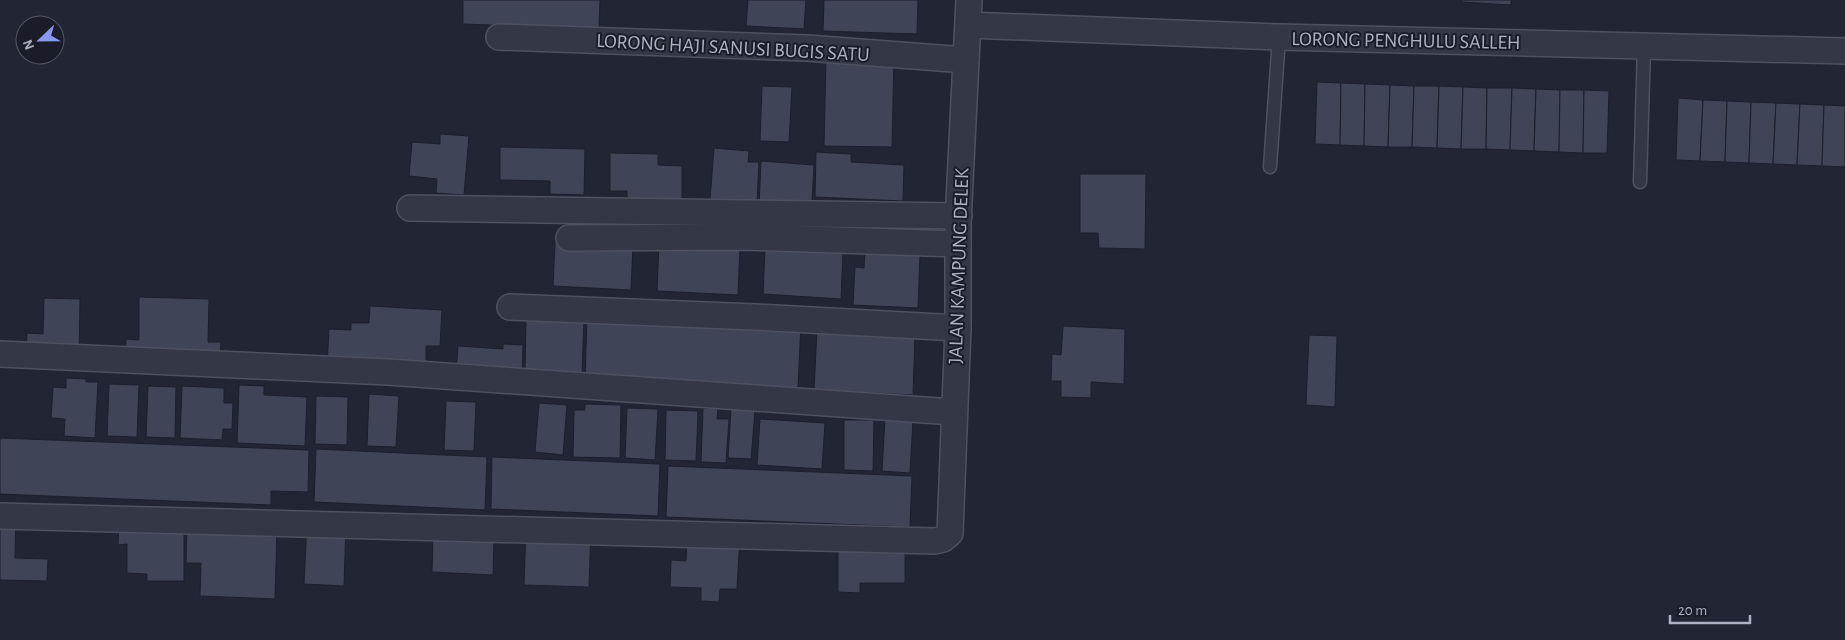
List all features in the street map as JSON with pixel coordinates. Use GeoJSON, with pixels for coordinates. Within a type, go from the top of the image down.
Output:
{"type":"FeatureCollection","features":[{"type":"Feature","properties":{"kind":"street","name":"JALAN KAMPUNG DELEK"},"geometry":{"type":"LineString","coordinates":[[0,516],[935,541],[943,539],[950,533],[953,412],[958,328],[958,244],[969,0]]}},
{"type":"Feature","properties":{"kind":"street","name":"LORONG PENGHULU SALLEH"},"geometry":{"type":"LineString","coordinates":[[968,25],[1279,37],[1845,52]]}},
{"type":"Feature","properties":{"kind":"street","name":"LORONG HAJI SANUSI BUGIS SATU"},"geometry":{"type":"LineString","coordinates":[[499,37],[807,48],[966,60]]}},
{"type":"Feature","properties":{"kind":"street"},"geometry":{"type":"LineString","coordinates":[[410,208],[959,216]]}},
{"type":"Feature","properties":{"kind":"street"},"geometry":{"type":"LineString","coordinates":[[569,238],[745,236],[958,244]]}},
{"type":"Feature","properties":{"kind":"street"},"geometry":{"type":"LineString","coordinates":[[510,307],[958,328]]}},
{"type":"Feature","properties":{"kind":"street"},"geometry":{"type":"LineString","coordinates":[[0,354],[388,372],[953,412]]}},
{"type":"Feature","properties":{"kind":"lane"},"geometry":{"type":"LineString","coordinates":[[1270,166],[1279,37]]}},
{"type":"Feature","properties":{"kind":"lane"},"geometry":{"type":"LineString","coordinates":[[1640,182],[1644,46]]}},
{"type":"Feature","properties":{"kind":"building"},"geometry":{"type":"Polygon","coordinates":[[[463,0],[600,0],[599,29],[463,24],[463,0]]]}},
{"type":"Feature","properties":{"kind":"building"},"geometry":{"type":"Polygon","coordinates":[[[748,0],[806,0],[804,29],[746,26],[748,0]]]}},
{"type":"Feature","properties":{"kind":"building"},"geometry":{"type":"Polygon","coordinates":[[[824,0],[918,0],[917,34],[823,31],[824,0]]]}},
{"type":"Feature","properties":{"kind":"building"},"geometry":{"type":"Polygon","coordinates":[[[1462,0],[1511,0],[1511,5],[1462,2],[1462,0]]]}},
{"type":"Feature","properties":{"kind":"building"},"geometry":{"type":"Polygon","coordinates":[[[826,58],[894,59],[892,147],[824,146],[826,58]]]}},
{"type":"Feature","properties":{"kind":"building"},"geometry":{"type":"Polygon","coordinates":[[[1317,82],[1341,83],[1340,145],[1315,144],[1317,82]]]}},
{"type":"Feature","properties":{"kind":"building"},"geometry":{"type":"Polygon","coordinates":[[[1341,83],[1365,84],[1364,146],[1340,145],[1341,83]]]}},
{"type":"Feature","properties":{"kind":"building"},"geometry":{"type":"Polygon","coordinates":[[[1365,84],[1390,85],[1388,147],[1364,146],[1365,84]]]}},
{"type":"Feature","properties":{"kind":"building"},"geometry":{"type":"Polygon","coordinates":[[[1390,85],[1414,86],[1412,147],[1388,147],[1390,85]]]}},
{"type":"Feature","properties":{"kind":"building"},"geometry":{"type":"Polygon","coordinates":[[[762,86],[792,87],[789,142],[760,141],[762,86]]]}},
{"type":"Feature","properties":{"kind":"building"},"geometry":{"type":"Polygon","coordinates":[[[1414,86],[1439,86],[1437,148],[1412,147],[1414,86]]]}},
{"type":"Feature","properties":{"kind":"building"},"geometry":{"type":"Polygon","coordinates":[[[1439,86],[1463,87],[1461,149],[1437,148],[1439,86]]]}},
{"type":"Feature","properties":{"kind":"building"},"geometry":{"type":"Polygon","coordinates":[[[1463,87],[1487,88],[1486,149],[1461,149],[1463,87]]]}},
{"type":"Feature","properties":{"kind":"building"},"geometry":{"type":"Polygon","coordinates":[[[1487,88],[1512,88],[1510,150],[1486,149],[1487,88]]]}},
{"type":"Feature","properties":{"kind":"building"},"geometry":{"type":"Polygon","coordinates":[[[1512,88],[1536,89],[1534,151],[1510,150],[1512,88]]]}},
{"type":"Feature","properties":{"kind":"building"},"geometry":{"type":"Polygon","coordinates":[[[1536,89],[1560,90],[1559,152],[1534,151],[1536,89]]]}},
{"type":"Feature","properties":{"kind":"building"},"geometry":{"type":"Polygon","coordinates":[[[1560,90],[1584,90],[1583,153],[1559,152],[1560,90]]]}},
{"type":"Feature","properties":{"kind":"building"},"geometry":{"type":"Polygon","coordinates":[[[1584,90],[1609,91],[1607,153],[1583,153],[1584,90]]]}},
{"type":"Feature","properties":{"kind":"building"},"geometry":{"type":"Polygon","coordinates":[[[1678,98],[1703,100],[1700,161],[1676,160],[1678,98]]]}},
{"type":"Feature","properties":{"kind":"building"},"geometry":{"type":"Polygon","coordinates":[[[1703,100],[1727,101],[1725,162],[1700,161],[1703,100]]]}},
{"type":"Feature","properties":{"kind":"building"},"geometry":{"type":"Polygon","coordinates":[[[1727,101],[1751,102],[1749,163],[1725,162],[1727,101]]]}},
{"type":"Feature","properties":{"kind":"building"},"geometry":{"type":"Polygon","coordinates":[[[1751,102],[1776,103],[1773,164],[1749,163],[1751,102]]]}},
{"type":"Feature","properties":{"kind":"building"},"geometry":{"type":"Polygon","coordinates":[[[1776,103],[1800,104],[1797,165],[1773,164],[1776,103]]]}},
{"type":"Feature","properties":{"kind":"building"},"geometry":{"type":"Polygon","coordinates":[[[1800,104],[1824,105],[1822,166],[1797,165],[1800,104]]]}},
{"type":"Feature","properties":{"kind":"building"},"geometry":{"type":"Polygon","coordinates":[[[1824,105],[1845,106],[1845,167],[1822,166],[1824,105]]]}},
{"type":"Feature","properties":{"kind":"building"},"geometry":{"type":"Polygon","coordinates":[[[440,134],[469,136],[464,195],[436,193],[437,179],[409,176],[412,142],[440,144],[440,134]]]}},
{"type":"Feature","properties":{"kind":"building"},"geometry":{"type":"Polygon","coordinates":[[[500,147],[585,149],[584,195],[550,194],[550,181],[500,180],[500,147]]]}},
{"type":"Feature","properties":{"kind":"building"},"geometry":{"type":"Polygon","coordinates":[[[714,148],[749,151],[748,162],[759,162],[757,203],[710,200],[714,148]]]}},
{"type":"Feature","properties":{"kind":"building"},"geometry":{"type":"Polygon","coordinates":[[[816,152],[851,154],[851,162],[904,165],[903,201],[815,197],[816,152]]]}},
{"type":"Feature","properties":{"kind":"building"},"geometry":{"type":"Polygon","coordinates":[[[610,153],[658,154],[658,165],[682,166],[682,206],[627,205],[627,191],[610,191],[610,153]]]}},
{"type":"Feature","properties":{"kind":"building"},"geometry":{"type":"Polygon","coordinates":[[[761,161],[814,165],[812,202],[759,207],[761,161]]]}},
{"type":"Feature","properties":{"kind":"building"},"geometry":{"type":"Polygon","coordinates":[[[1080,174],[1146,174],[1145,249],[1099,248],[1098,233],[1080,233],[1080,174]]]}},
{"type":"Feature","properties":{"kind":"building"},"geometry":{"type":"Polygon","coordinates":[[[555,242],[633,246],[631,290],[553,286],[555,242]]]}},
{"type":"Feature","properties":{"kind":"building"},"geometry":{"type":"Polygon","coordinates":[[[659,243],[740,247],[738,295],[657,291],[659,243]]]}},
{"type":"Feature","properties":{"kind":"building"},"geometry":{"type":"Polygon","coordinates":[[[765,249],[843,253],[841,299],[763,294],[765,249]]]}},
{"type":"Feature","properties":{"kind":"building"},"geometry":{"type":"Polygon","coordinates":[[[865,251],[920,254],[918,308],[853,305],[855,267],[864,268],[865,251]]]}},
{"type":"Feature","properties":{"kind":"building"},"geometry":{"type":"Polygon","coordinates":[[[139,297],[209,299],[208,342],[221,342],[220,361],[125,359],[126,339],[139,340],[139,297]]]}},
{"type":"Feature","properties":{"kind":"building"},"geometry":{"type":"Polygon","coordinates":[[[44,298],[80,299],[79,358],[26,356],[27,333],[43,334],[44,298]]]}},
{"type":"Feature","properties":{"kind":"building"},"geometry":{"type":"Polygon","coordinates":[[[370,306],[442,310],[440,346],[426,346],[426,362],[327,367],[329,329],[351,330],[351,323],[369,323],[370,306]]]}},
{"type":"Feature","properties":{"kind":"building"},"geometry":{"type":"Polygon","coordinates":[[[526,316],[584,318],[582,374],[525,372],[526,316]]]}},
{"type":"Feature","properties":{"kind":"building"},"geometry":{"type":"Polygon","coordinates":[[[587,316],[801,323],[798,388],[585,380],[587,316]]]}},
{"type":"Feature","properties":{"kind":"building"},"geometry":{"type":"Polygon","coordinates":[[[1063,326],[1125,329],[1124,384],[1091,382],[1091,398],[1061,397],[1061,381],[1051,381],[1052,354],[1061,355],[1063,326]]]}},
{"type":"Feature","properties":{"kind":"building"},"geometry":{"type":"Polygon","coordinates":[[[817,330],[915,335],[913,395],[814,390],[817,330]]]}},
{"type":"Feature","properties":{"kind":"building"},"geometry":{"type":"Polygon","coordinates":[[[1309,335],[1337,336],[1335,407],[1306,405],[1309,335]]]}},
{"type":"Feature","properties":{"kind":"building"},"geometry":{"type":"Polygon","coordinates":[[[503,344],[523,345],[522,377],[456,374],[458,346],[503,349],[503,344]]]}},
{"type":"Feature","properties":{"kind":"building"},"geometry":{"type":"Polygon","coordinates":[[[66,378],[98,382],[95,438],[64,436],[65,419],[51,418],[53,387],[66,388],[66,378]]]}},
{"type":"Feature","properties":{"kind":"building"},"geometry":{"type":"Polygon","coordinates":[[[109,384],[139,385],[137,437],[107,436],[109,384]]]}},
{"type":"Feature","properties":{"kind":"building"},"geometry":{"type":"Polygon","coordinates":[[[239,385],[264,386],[264,395],[307,397],[305,446],[237,443],[239,385]]]}},
{"type":"Feature","properties":{"kind":"building"},"geometry":{"type":"Polygon","coordinates":[[[148,386],[176,387],[175,438],[146,437],[148,386]]]}},
{"type":"Feature","properties":{"kind":"building"},"geometry":{"type":"Polygon","coordinates":[[[182,386],[224,388],[224,403],[233,403],[232,429],[223,429],[222,440],[180,438],[182,386]]]}},
{"type":"Feature","properties":{"kind":"building"},"geometry":{"type":"Polygon","coordinates":[[[369,394],[399,396],[396,447],[367,446],[369,394]]]}},
{"type":"Feature","properties":{"kind":"building"},"geometry":{"type":"Polygon","coordinates":[[[316,396],[348,397],[347,445],[315,444],[316,396]]]}},
{"type":"Feature","properties":{"kind":"building"},"geometry":{"type":"Polygon","coordinates":[[[446,401],[476,402],[474,451],[444,450],[446,401]]]}},
{"type":"Feature","properties":{"kind":"building"},"geometry":{"type":"Polygon","coordinates":[[[539,403],[567,405],[563,455],[535,452],[539,403]]]}},
{"type":"Feature","properties":{"kind":"building"},"geometry":{"type":"Polygon","coordinates":[[[585,404],[621,405],[620,458],[573,457],[574,410],[585,410],[585,404]]]}},
{"type":"Feature","properties":{"kind":"building"},"geometry":{"type":"Polygon","coordinates":[[[627,408],[658,409],[655,460],[625,458],[627,408]]]}},
{"type":"Feature","properties":{"kind":"building"},"geometry":{"type":"Polygon","coordinates":[[[703,408],[718,409],[717,419],[729,419],[726,463],[701,462],[703,408]]]}},
{"type":"Feature","properties":{"kind":"building"},"geometry":{"type":"Polygon","coordinates":[[[731,409],[755,411],[751,459],[728,458],[731,409]]]}},
{"type":"Feature","properties":{"kind":"building"},"geometry":{"type":"Polygon","coordinates":[[[666,410],[698,411],[696,461],[665,460],[666,410]]]}},
{"type":"Feature","properties":{"kind":"building"},"geometry":{"type":"Polygon","coordinates":[[[885,418],[913,420],[910,473],[882,471],[885,418]]]}},
{"type":"Feature","properties":{"kind":"building"},"geometry":{"type":"Polygon","coordinates":[[[760,419],[825,423],[822,469],[757,465],[760,419]]]}},
{"type":"Feature","properties":{"kind":"building"},"geometry":{"type":"Polygon","coordinates":[[[844,420],[874,420],[873,471],[844,470],[844,420]]]}},
{"type":"Feature","properties":{"kind":"building"},"geometry":{"type":"Polygon","coordinates":[[[0,438],[309,450],[308,492],[271,491],[271,505],[0,494],[0,438]]]}},
{"type":"Feature","properties":{"kind":"building"},"geometry":{"type":"Polygon","coordinates":[[[316,449],[487,457],[485,510],[314,502],[316,449]]]}},
{"type":"Feature","properties":{"kind":"building"},"geometry":{"type":"Polygon","coordinates":[[[492,457],[660,464],[658,516],[491,509],[492,457]]]}},
{"type":"Feature","properties":{"kind":"building"},"geometry":{"type":"Polygon","coordinates":[[[668,466],[912,476],[910,527],[666,517],[668,466]]]}},
{"type":"Feature","properties":{"kind":"building"},"geometry":{"type":"Polygon","coordinates":[[[0,512],[16,512],[15,558],[48,559],[47,581],[0,580],[0,512]]]}},
{"type":"Feature","properties":{"kind":"building"},"geometry":{"type":"Polygon","coordinates":[[[119,522],[184,523],[184,581],[147,581],[147,574],[127,573],[127,544],[118,545],[119,522]]]}},
{"type":"Feature","properties":{"kind":"building"},"geometry":{"type":"Polygon","coordinates":[[[307,522],[346,524],[344,586],[304,584],[307,522]]]}},
{"type":"Feature","properties":{"kind":"building"},"geometry":{"type":"Polygon","coordinates":[[[526,525],[591,527],[589,587],[524,585],[526,525]]]}},
{"type":"Feature","properties":{"kind":"building"},"geometry":{"type":"Polygon","coordinates":[[[187,526],[277,529],[275,599],[200,596],[201,563],[186,563],[187,526]]]}},
{"type":"Feature","properties":{"kind":"building"},"geometry":{"type":"Polygon","coordinates":[[[687,533],[740,535],[737,589],[720,589],[719,602],[701,601],[701,588],[670,587],[671,560],[686,561],[687,533]]]}},
{"type":"Feature","properties":{"kind":"building"},"geometry":{"type":"Polygon","coordinates":[[[433,535],[494,537],[493,575],[432,572],[433,535]]]}},
{"type":"Feature","properties":{"kind":"building"},"geometry":{"type":"Polygon","coordinates":[[[838,545],[905,546],[905,583],[860,583],[860,593],[838,592],[838,545]]]}}]}
